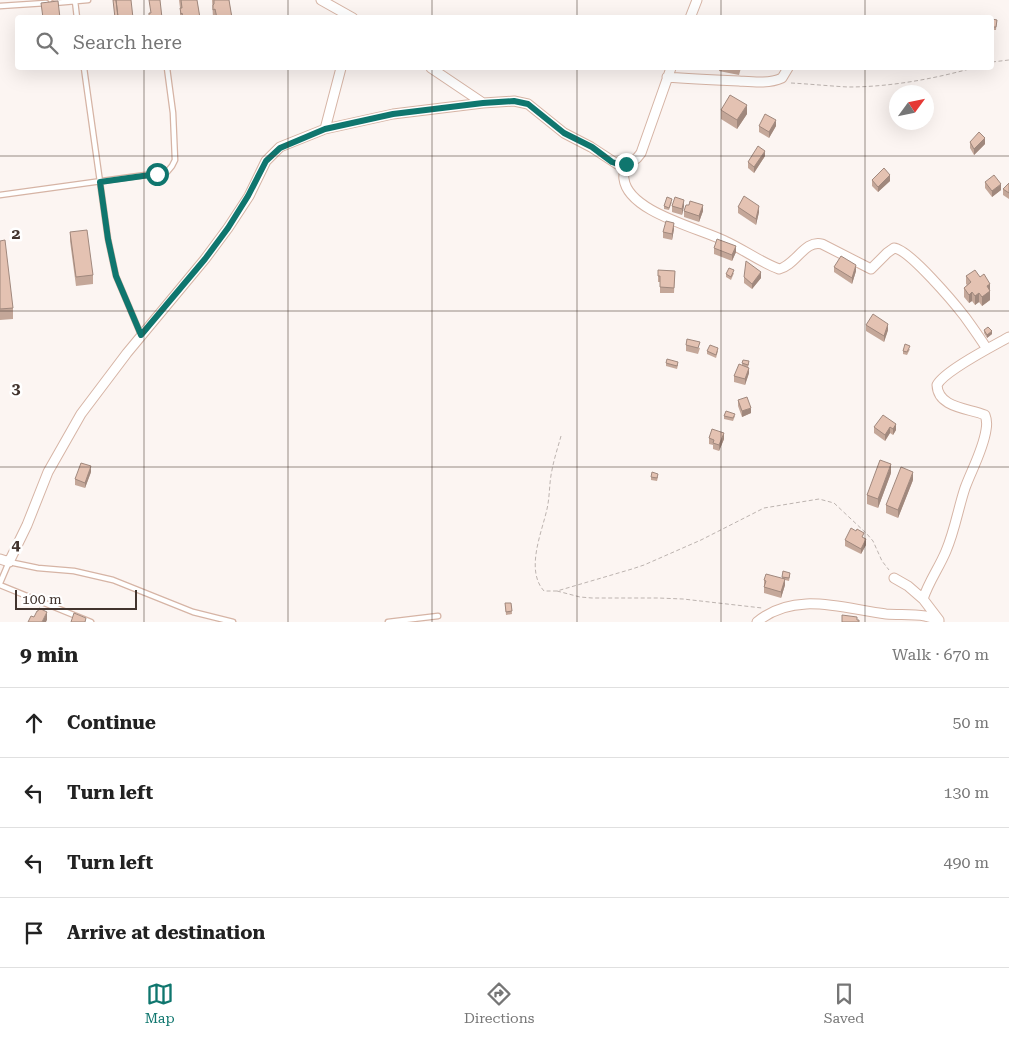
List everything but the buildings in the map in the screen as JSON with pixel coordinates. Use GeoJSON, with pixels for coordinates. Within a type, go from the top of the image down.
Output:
{"type":"FeatureCollection","features":[{"type":"Feature","properties":{"kind":"street"},"geometry":{"type":"LineString","coordinates":[[321,0],[346,15]]}},
{"type":"Feature","properties":{"kind":"street"},"geometry":{"type":"LineString","coordinates":[[691,15],[697,0]]}},
{"type":"Feature","properties":{"kind":"street"},"geometry":{"type":"LineString","coordinates":[[325,129],[340,70]]}},
{"type":"Feature","properties":{"kind":"street"},"geometry":{"type":"LineString","coordinates":[[434,70],[483,103]]}},
{"type":"Feature","properties":{"kind":"street"},"geometry":{"type":"LineString","coordinates":[[4,560],[27,525],[48,472],[81,414],[104,381],[205,259],[228,228],[248,196],[266,161],[280,148],[325,129],[393,114],[514,101],[528,104],[564,133],[592,147],[612,162],[621,165],[633,161],[641,153],[669,72],[706,80],[759,82],[781,79],[787,70]]}},
{"type":"Feature","properties":{"kind":"street"},"geometry":{"type":"LineString","coordinates":[[626,164],[624,182],[643,206],[659,215],[725,241],[779,269],[787,266],[814,243],[822,244],[871,268],[890,250],[894,248],[900,249],[908,254],[945,293],[965,317],[987,349]]}},
{"type":"Feature","properties":{"kind":"street"},"geometry":{"type":"LineString","coordinates":[[923,599],[927,587],[949,544],[963,496],[981,450],[987,428],[985,415],[944,401],[938,393],[937,385],[942,378],[1009,337]]}},
{"type":"Feature","properties":{"kind":"street"},"geometry":{"type":"LineString","coordinates":[[894,578],[908,586],[923,599],[940,621]]}},
{"type":"Feature","properties":{"kind":"street"},"geometry":{"type":"LineString","coordinates":[[757,622],[779,610],[804,604],[826,604],[886,614],[925,616],[940,621]]}},
{"type":"Feature","properties":{"kind":"lane"},"geometry":{"type":"LineString","coordinates":[[0,6],[88,0]]}},
{"type":"Feature","properties":{"kind":"lane"},"geometry":{"type":"LineString","coordinates":[[75,2],[77,15]]}},
{"type":"Feature","properties":{"kind":"lane"},"geometry":{"type":"LineString","coordinates":[[84,70],[108,239],[116,276],[141,335]]}},
{"type":"Feature","properties":{"kind":"lane"},"geometry":{"type":"LineString","coordinates":[[0,195],[167,172],[175,160],[174,113],[167,70]]}},
{"type":"Feature","properties":{"kind":"lane"},"geometry":{"type":"LineString","coordinates":[[91,622],[0,584],[4,560],[38,568],[74,571],[114,580],[193,612],[233,622]]}},
{"type":"Feature","properties":{"kind":"lane"},"geometry":{"type":"LineString","coordinates":[[388,622],[438,616]]}},
{"type":"Feature","properties":{"kind":"path"},"geometry":{"type":"LineString","coordinates":[[994,62],[1009,60]]}},
{"type":"Feature","properties":{"kind":"path"},"geometry":{"type":"LineString","coordinates":[[781,79],[790,82],[850,87],[923,80],[965,70]]}},
{"type":"Feature","properties":{"kind":"path"},"geometry":{"type":"LineString","coordinates":[[561,436],[552,470],[548,502],[538,541],[535,566],[538,580],[546,592],[557,591],[644,565],[701,540],[764,508],[820,499],[834,503],[867,534],[894,578]]}},
{"type":"Feature","properties":{"kind":"path"},"geometry":{"type":"LineString","coordinates":[[557,591],[580,597],[682,599],[779,610]]}},
{"type":"Feature","properties":{"kind":"route"},"geometry":{"type":"LineString","coordinates":[[157,174],[100,182],[108,239],[116,276],[141,335],[205,259],[228,228],[248,196],[266,161],[280,148],[325,129],[393,114],[499,101],[514,101],[528,104],[564,133],[592,147],[612,162],[621,165],[626,164]]}}]}
